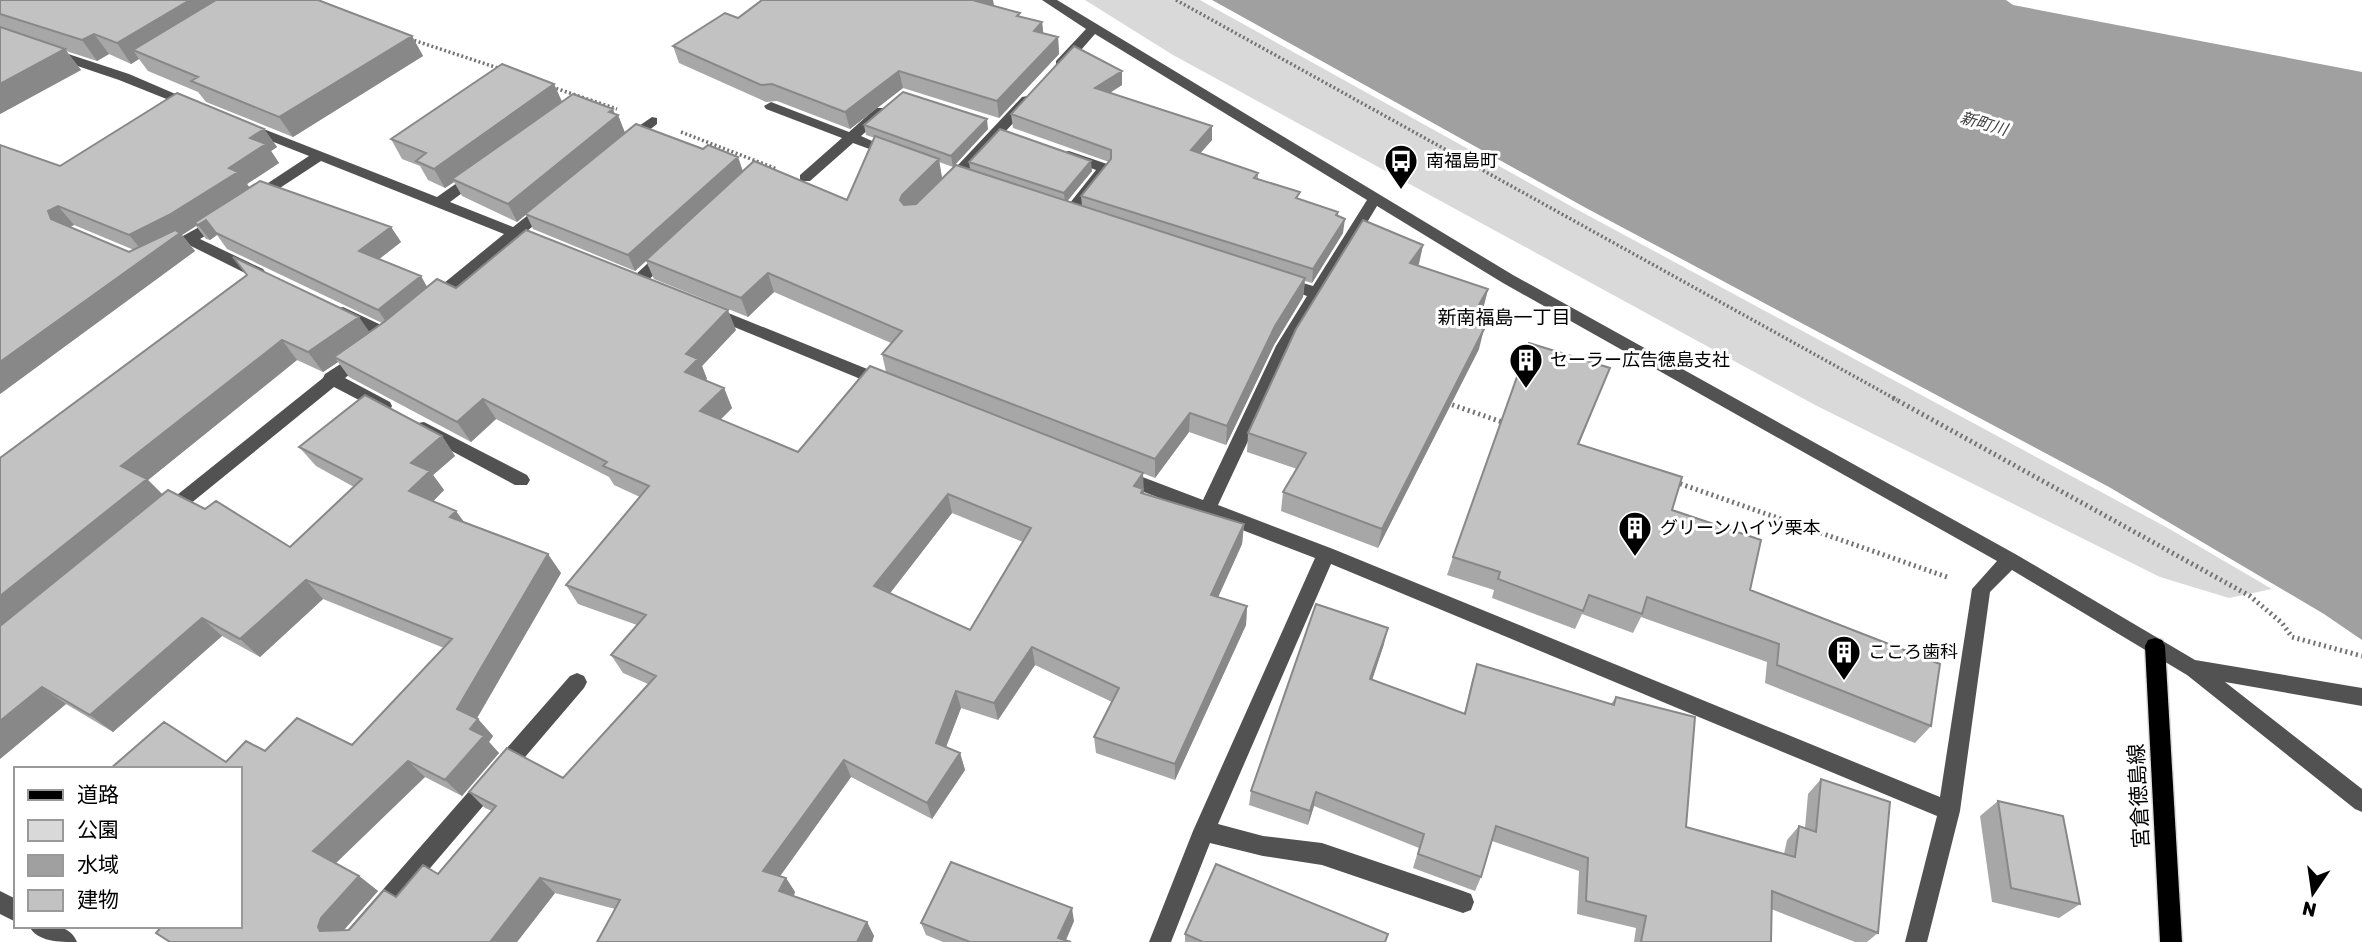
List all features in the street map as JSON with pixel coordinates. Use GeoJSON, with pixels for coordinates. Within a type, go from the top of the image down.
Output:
{"type":"FeatureCollection","features":[{"type":"Feature","properties":{"kind":"main road","name":"宮倉徳島線"},"geometry":{"type":"LineString","coordinates":[[2155,646],[2171,942]]}},
{"type":"Feature","properties":{"kind":"street"},"geometry":{"type":"LineString","coordinates":[[1048,0],[1508,279],[2010,560],[2155,646],[2191,668],[2362,802]]}},
{"type":"Feature","properties":{"kind":"street"},"geometry":{"type":"LineString","coordinates":[[939,192],[1094,28]]}},
{"type":"Feature","properties":{"kind":"street"},"geometry":{"type":"LineString","coordinates":[[37,47],[130,73],[210,111]]}},
{"type":"Feature","properties":{"kind":"street"},"geometry":{"type":"LineString","coordinates":[[805,178],[892,103]]}},
{"type":"Feature","properties":{"kind":"street"},"geometry":{"type":"LineString","coordinates":[[771,106],[909,159]]}},
{"type":"Feature","properties":{"kind":"street"},"geometry":{"type":"LineString","coordinates":[[234,121],[564,253]]}},
{"type":"Feature","properties":{"kind":"street"},"geometry":{"type":"LineString","coordinates":[[620,147],[652,121]]}},
{"type":"Feature","properties":{"kind":"street"},"geometry":{"type":"LineString","coordinates":[[1055,150],[1105,168],[1070,213]]}},
{"type":"Feature","properties":{"kind":"street"},"geometry":{"type":"LineString","coordinates":[[157,257],[190,240],[319,156]]}},
{"type":"Feature","properties":{"kind":"street"},"geometry":{"type":"LineString","coordinates":[[437,204],[490,166]]}},
{"type":"Feature","properties":{"kind":"street"},"geometry":{"type":"LineString","coordinates":[[421,310],[556,199]]}},
{"type":"Feature","properties":{"kind":"street"},"geometry":{"type":"LineString","coordinates":[[1208,510],[1284,346],[1374,200]]}},
{"type":"Feature","properties":{"kind":"street"},"geometry":{"type":"LineString","coordinates":[[190,240],[278,282]]}},
{"type":"Feature","properties":{"kind":"street"},"geometry":{"type":"LineString","coordinates":[[638,281],[677,245]]}},
{"type":"Feature","properties":{"kind":"street"},"geometry":{"type":"LineString","coordinates":[[1264,276],[1316,293]]}},
{"type":"Feature","properties":{"kind":"street"},"geometry":{"type":"LineString","coordinates":[[689,302],[909,391]]}},
{"type":"Feature","properties":{"kind":"street"},"geometry":{"type":"LineString","coordinates":[[150,527],[331,378],[396,332],[328,306]]}},
{"type":"Feature","properties":{"kind":"street"},"geometry":{"type":"LineString","coordinates":[[331,378],[522,480]]}},
{"type":"Feature","properties":{"kind":"street"},"geometry":{"type":"LineString","coordinates":[[1104,468],[1326,554],[1949,811]]}},
{"type":"Feature","properties":{"kind":"street"},"geometry":{"type":"LineString","coordinates":[[1160,942],[1204,831],[1326,554]]}},
{"type":"Feature","properties":{"kind":"street"},"geometry":{"type":"LineString","coordinates":[[1916,942],[1949,811],[1981,589],[2010,560]]}},
{"type":"Feature","properties":{"kind":"street"},"geometry":{"type":"LineString","coordinates":[[2191,668],[2362,696]]}},
{"type":"Feature","properties":{"kind":"street"},"geometry":{"type":"LineString","coordinates":[[352,942],[577,682]]}},
{"type":"Feature","properties":{"kind":"street"},"geometry":{"type":"LineString","coordinates":[[1204,831],[1263,846],[1322,854],[1462,902]]}},
{"type":"Feature","properties":{"kind":"street"},"geometry":{"type":"LineString","coordinates":[[43,928],[66,942]]}},
{"type":"Feature","properties":{"kind":"path"},"geometry":{"type":"LineString","coordinates":[[1176,0],[2250,596],[2282,623],[2292,637],[2362,656]]}},
{"type":"Feature","properties":{"kind":"path"},"geometry":{"type":"LineString","coordinates":[[401,36],[506,71]]}},
{"type":"Feature","properties":{"kind":"path"},"geometry":{"type":"LineString","coordinates":[[545,85],[652,121],[764,165],[805,178]]}},
{"type":"Feature","properties":{"kind":"path"},"geometry":{"type":"LineString","coordinates":[[1441,401],[1507,424]]}},
{"type":"Feature","properties":{"kind":"path"},"geometry":{"type":"LineString","coordinates":[[1665,479],[1981,589]]}},
{"type":"Feature","properties":{"kind":"green space"},"geometry":{"type":"Polygon","coordinates":[[[1085,0],[1200,0],[1578,210],[2166,527],[2272,589],[2229,598],[2160,577],[1815,405],[1173,55],[1085,0]]]}},
{"type":"Feature","properties":{"kind":"water","name":"新町川"},"geometry":{"type":"Polygon","coordinates":[[[1212,0],[2006,0],[2013,5],[2362,72],[2362,640],[2324,614],[2109,487],[1586,208],[1212,0]]]}},
{"type":"Feature","properties":{"kind":"building"},"geometry":{"type":"Polygon","coordinates":[[[0,0],[190,0],[117,43],[94,34],[82,40],[0,14],[0,0]]]}},
{"type":"Feature","properties":{"kind":"building"},"geometry":{"type":"Polygon","coordinates":[[[216,0],[318,0],[412,36],[279,117],[191,81],[198,77],[133,50],[216,0]]]}},
{"type":"Feature","properties":{"kind":"building"},"geometry":{"type":"Polygon","coordinates":[[[762,0],[978,0],[976,1],[1020,13],[1017,16],[1042,22],[1034,31],[1058,37],[997,101],[899,71],[845,112],[772,84],[761,85],[673,46],[725,13],[738,18],[762,0]]]}},
{"type":"Feature","properties":{"kind":"building"},"geometry":{"type":"Polygon","coordinates":[[[0,27],[65,49],[0,84],[0,27]]]}},
{"type":"Feature","properties":{"kind":"building"},"geometry":{"type":"Polygon","coordinates":[[[1074,46],[1122,71],[1095,88],[1212,126],[1191,150],[1258,173],[1254,178],[1300,192],[1296,198],[1338,212],[1336,215],[1345,219],[1313,269],[1081,196],[1111,159],[1111,150],[1011,114],[1074,46]]]}},
{"type":"Feature","properties":{"kind":"building"},"geometry":{"type":"Polygon","coordinates":[[[502,64],[554,84],[434,169],[416,161],[426,153],[391,139],[502,64]]]}},
{"type":"Feature","properties":{"kind":"building"},"geometry":{"type":"Polygon","coordinates":[[[903,92],[987,119],[951,156],[864,125],[903,92]]]}},
{"type":"Feature","properties":{"kind":"building"},"geometry":{"type":"Polygon","coordinates":[[[177,93],[264,129],[250,138],[266,144],[229,168],[238,172],[169,215],[129,235],[58,206],[48,211],[51,219],[129,252],[175,230],[180,233],[0,362],[0,145],[60,166],[177,93]]]}},
{"type":"Feature","properties":{"kind":"building"},"geometry":{"type":"Polygon","coordinates":[[[573,94],[613,109],[609,112],[618,115],[508,204],[452,179],[573,94]]]}},
{"type":"Feature","properties":{"kind":"building"},"geometry":{"type":"Polygon","coordinates":[[[636,124],[703,149],[708,145],[738,157],[628,255],[525,214],[636,124]]]}},
{"type":"Feature","properties":{"kind":"building"},"geometry":{"type":"Polygon","coordinates":[[[1000,129],[1091,161],[1064,193],[969,162],[1000,129]]]}},
{"type":"Feature","properties":{"kind":"building"},"geometry":{"type":"Polygon","coordinates":[[[875,136],[939,159],[902,195],[900,200],[904,205],[916,204],[956,165],[1305,278],[1275,326],[1227,426],[1190,413],[1155,459],[882,354],[902,331],[768,273],[741,298],[646,260],[754,161],[847,200],[875,136]]]}},
{"type":"Feature","properties":{"kind":"building"},"geometry":{"type":"Polygon","coordinates":[[[260,181],[391,227],[359,251],[421,276],[378,310],[216,233],[206,220],[198,225],[194,223],[260,181]]]}},
{"type":"Feature","properties":{"kind":"building"},"geometry":{"type":"Polygon","coordinates":[[[1363,220],[1423,245],[1410,263],[1488,289],[1468,324],[1484,329],[1382,529],[1283,492],[1306,453],[1248,433],[1296,329],[1363,220]]]}},
{"type":"Feature","properties":{"kind":"building"},"geometry":{"type":"Polygon","coordinates":[[[526,230],[728,310],[686,354],[698,359],[685,372],[724,388],[700,411],[798,452],[870,366],[1143,473],[1134,486],[1143,489],[1141,493],[1244,524],[1211,595],[1247,606],[1175,764],[1094,737],[1119,688],[1032,647],[994,703],[956,691],[936,743],[960,753],[927,803],[844,760],[763,871],[786,878],[779,891],[867,922],[857,942],[597,942],[620,900],[540,878],[490,942],[170,942],[156,933],[160,928],[242,928],[242,767],[112,767],[164,722],[226,762],[246,741],[265,751],[297,718],[352,745],[452,639],[306,580],[240,639],[202,618],[90,715],[42,687],[0,721],[0,626],[168,490],[205,509],[216,501],[290,547],[362,479],[299,447],[365,395],[442,436],[411,463],[430,471],[409,491],[456,511],[450,517],[548,554],[457,709],[478,719],[470,729],[484,736],[445,780],[408,761],[313,851],[359,876],[321,918],[318,927],[320,931],[349,930],[384,890],[396,897],[423,865],[438,874],[496,806],[469,792],[507,748],[563,778],[656,676],[611,655],[646,615],[566,585],[649,486],[603,466],[607,462],[483,399],[457,422],[334,357],[384,322],[437,279],[456,288],[526,230]],[[948,494],[874,586],[970,630],[1031,528],[948,494]]]}},
{"type":"Feature","properties":{"kind":"building"},"geometry":{"type":"Polygon","coordinates":[[[233,257],[359,317],[308,352],[282,340],[121,466],[147,479],[0,596],[0,458],[247,275],[233,257]]]}},
{"type":"Feature","properties":{"kind":"building"},"geometry":{"type":"Polygon","coordinates":[[[1529,343],[1610,368],[1578,444],[1682,477],[1672,510],[1761,540],[1750,590],[1940,664],[1931,726],[1777,665],[1779,644],[1647,597],[1642,614],[1589,595],[1583,611],[1498,579],[1500,572],[1453,557],[1529,343]]]}},
{"type":"Feature","properties":{"kind":"building"},"geometry":{"type":"Polygon","coordinates":[[[1316,604],[1388,628],[1370,679],[1465,714],[1477,664],[1614,705],[1616,697],[1695,717],[1686,827],[1795,857],[1799,826],[1816,832],[1821,779],[1890,802],[1878,933],[1772,891],[1771,942],[1641,942],[1646,916],[1586,901],[1588,858],[1496,826],[1481,877],[1418,854],[1424,834],[1316,792],[1310,811],[1251,791],[1316,604]]]}},
{"type":"Feature","properties":{"kind":"building"},"geometry":{"type":"Polygon","coordinates":[[[1998,801],[2063,816],[2080,904],[2011,888],[1998,801]]]}},
{"type":"Feature","properties":{"kind":"building"},"geometry":{"type":"Polygon","coordinates":[[[951,862],[1072,908],[1058,938],[1071,942],[970,942],[921,923],[951,862]]]}},
{"type":"Feature","properties":{"kind":"building"},"geometry":{"type":"Polygon","coordinates":[[[1216,864],[1388,934],[1385,942],[1203,942],[1185,934],[1216,864]]]}},
{"type":"Feature","properties":{"kind":"place","name":"南福島町"},"geometry":{"type":"Point","coordinates":[1401,191]}},
{"type":"Feature","properties":{"kind":"place","name":"セーラー広告徳島支社"},"geometry":{"type":"Point","coordinates":[1526,390]}},
{"type":"Feature","properties":{"kind":"place","name":"グリーンハイツ栗本"},"geometry":{"type":"Point","coordinates":[1635,558]}},
{"type":"Feature","properties":{"kind":"place","name":"こころ歯科"},"geometry":{"type":"Point","coordinates":[1844,682]}},
{"type":"Feature","properties":{"kind":"district","name":"新南福島一丁目"},"geometry":{"type":"Point","coordinates":[1504,317]}}]}
